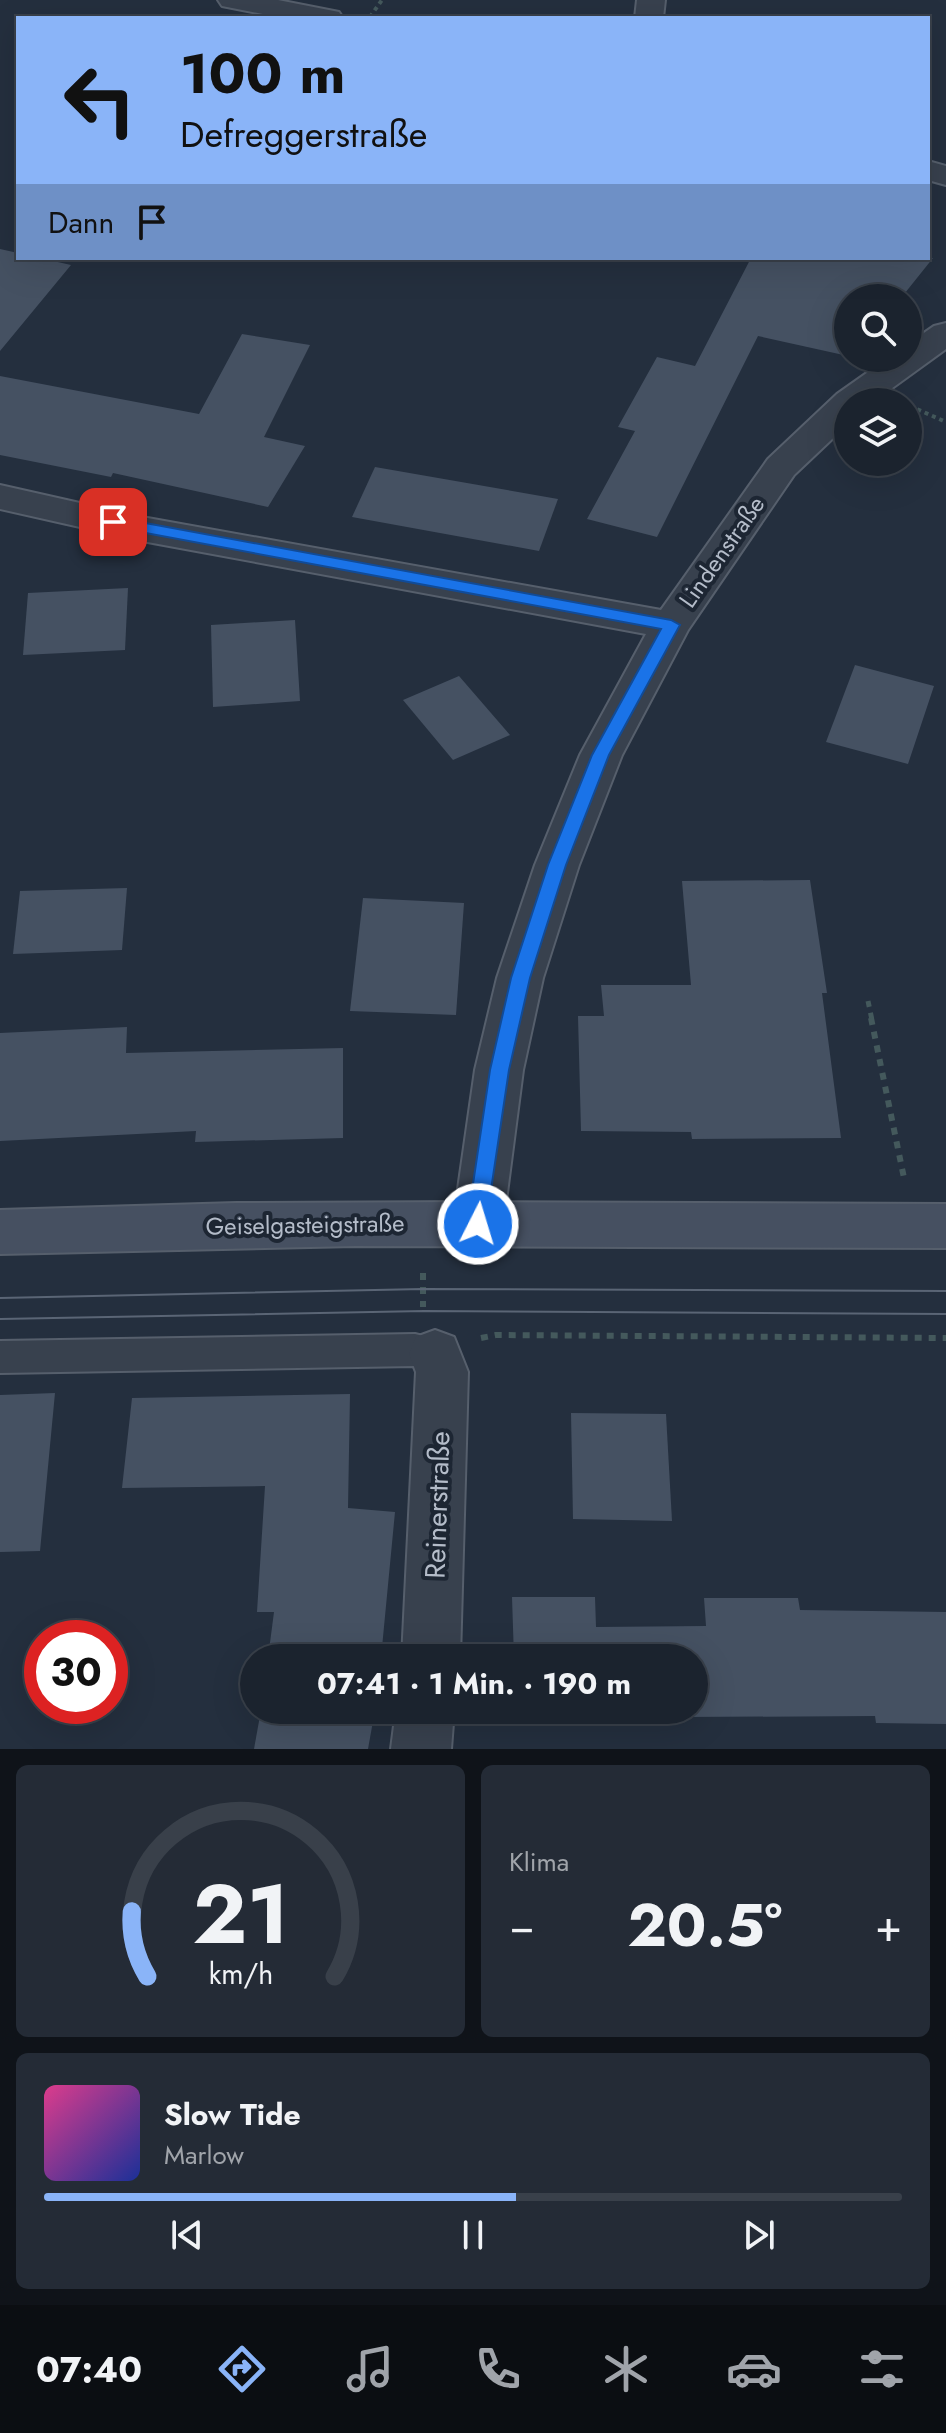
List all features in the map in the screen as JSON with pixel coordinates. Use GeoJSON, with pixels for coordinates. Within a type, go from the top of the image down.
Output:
{"type":"FeatureCollection","features":[{"type":"Feature","properties":{"kind":"main road","name":"Geiselgasteigstraße"},"geometry":{"type":"LineString","coordinates":[[0,1232],[478,1224],[930,1226]]}},
{"type":"Feature","properties":{"kind":"street"},"geometry":{"type":"LineString","coordinates":[[232,0],[318,16]]}},
{"type":"Feature","properties":{"kind":"street","name":"Lindenstraße"},"geometry":{"type":"LineString","coordinates":[[870,388],[946,333]]}},
{"type":"Feature","properties":{"kind":"street","name":"Lindenstraße"},"geometry":{"type":"LineString","coordinates":[[478,1224],[499,1070],[520,978],[557,865],[601,755],[671,625],[781,467],[834,417]]}},
{"type":"Feature","properties":{"kind":"street"},"geometry":{"type":"LineString","coordinates":[[0,497],[142,529],[671,625]]}},
{"type":"Feature","properties":{"kind":"street","name":"Reinerstraße"},"geometry":{"type":"LineString","coordinates":[[432,1644],[442,1372],[435,1354]]}},
{"type":"Feature","properties":{"kind":"street"},"geometry":{"type":"LineString","coordinates":[[421,1749],[424,1724]]}},
{"type":"Feature","properties":{"kind":"lane"},"geometry":{"type":"LineString","coordinates":[[0,1357],[415,1350],[435,1354]]}},
{"type":"Feature","properties":{"kind":"path"},"geometry":{"type":"LineString","coordinates":[[922,411],[946,422]]}},
{"type":"Feature","properties":{"kind":"path"},"geometry":{"type":"LineString","coordinates":[[868,1001],[930,1226]]}},
{"type":"Feature","properties":{"kind":"path"},"geometry":{"type":"LineString","coordinates":[[435,1354],[459,1344],[496,1335],[946,1338]]}},
{"type":"Feature","properties":{"kind":"building"},"geometry":{"type":"Polygon","coordinates":[[[0,249],[16,253],[16,260],[49,260],[71,265],[0,351],[0,249]]]}},
{"type":"Feature","properties":{"kind":"building"},"geometry":{"type":"Polygon","coordinates":[[[933,258],[912,284],[834,284],[834,353],[758,336],[657,537],[587,519],[635,431],[618,427],[657,357],[695,366],[750,260],[933,258]]]}},
{"type":"Feature","properties":{"kind":"building"},"geometry":{"type":"Polygon","coordinates":[[[242,334],[310,345],[264,437],[305,446],[268,507],[113,473],[111,477],[0,455],[0,376],[199,414],[242,334]]]}},
{"type":"Feature","properties":{"kind":"building"},"geometry":{"type":"Polygon","coordinates":[[[375,467],[558,499],[539,551],[352,517],[375,467]]]}},
{"type":"Feature","properties":{"kind":"building"},"geometry":{"type":"Polygon","coordinates":[[[128,588],[125,650],[23,655],[28,593],[128,588]]]}},
{"type":"Feature","properties":{"kind":"building"},"geometry":{"type":"Polygon","coordinates":[[[295,620],[300,701],[213,707],[211,625],[295,620]]]}},
{"type":"Feature","properties":{"kind":"building"},"geometry":{"type":"Polygon","coordinates":[[[855,665],[934,686],[908,764],[826,742],[855,665]]]}},
{"type":"Feature","properties":{"kind":"building"},"geometry":{"type":"Polygon","coordinates":[[[459,676],[510,735],[453,760],[403,700],[459,676]]]}},
{"type":"Feature","properties":{"kind":"building"},"geometry":{"type":"Polygon","coordinates":[[[810,880],[827,993],[822,993],[841,1138],[692,1139],[691,1132],[581,1131],[578,1016],[604,1016],[601,985],[691,985],[682,881],[810,880]]]}},
{"type":"Feature","properties":{"kind":"building"},"geometry":{"type":"Polygon","coordinates":[[[127,888],[122,950],[13,954],[20,891],[127,888]]]}},
{"type":"Feature","properties":{"kind":"building"},"geometry":{"type":"Polygon","coordinates":[[[363,898],[464,903],[456,1015],[350,1011],[363,898]]]}},
{"type":"Feature","properties":{"kind":"building"},"geometry":{"type":"Polygon","coordinates":[[[127,1027],[126,1053],[343,1048],[343,1138],[195,1142],[196,1131],[0,1141],[0,1033],[127,1027]]]}},
{"type":"Feature","properties":{"kind":"building"},"geometry":{"type":"Polygon","coordinates":[[[55,1393],[40,1551],[0,1552],[0,1395],[55,1393]]]}},
{"type":"Feature","properties":{"kind":"building"},"geometry":{"type":"Polygon","coordinates":[[[350,1394],[348,1508],[395,1512],[382,1644],[270,1644],[274,1612],[257,1612],[265,1486],[122,1488],[132,1398],[350,1394]]]}},
{"type":"Feature","properties":{"kind":"building"},"geometry":{"type":"Polygon","coordinates":[[[571,1413],[666,1414],[672,1521],[573,1519],[571,1413]]]}},
{"type":"Feature","properties":{"kind":"building"},"geometry":{"type":"Polygon","coordinates":[[[512,1597],[595,1597],[596,1627],[706,1626],[704,1598],[798,1598],[800,1610],[946,1612],[946,1724],[876,1723],[875,1716],[708,1717],[708,1644],[514,1644],[512,1597]]]}},
{"type":"Feature","properties":{"kind":"building"},"geometry":{"type":"Polygon","coordinates":[[[258,1724],[372,1724],[368,1749],[254,1749],[258,1724]]]}},
{"type":"Feature","properties":{"kind":"tram line"},"geometry":{"type":"LineString","coordinates":[[0,1298],[423,1289],[946,1291]]}},
{"type":"Feature","properties":{"kind":"tram line"},"geometry":{"type":"LineString","coordinates":[[0,1319],[424,1311],[946,1314]]}},
{"type":"Feature","properties":{"kind":"route"},"geometry":{"type":"LineString","coordinates":[[113,522],[671,625],[601,755],[557,865],[520,978],[499,1070],[482,1176],[478,1224]]}}]}
